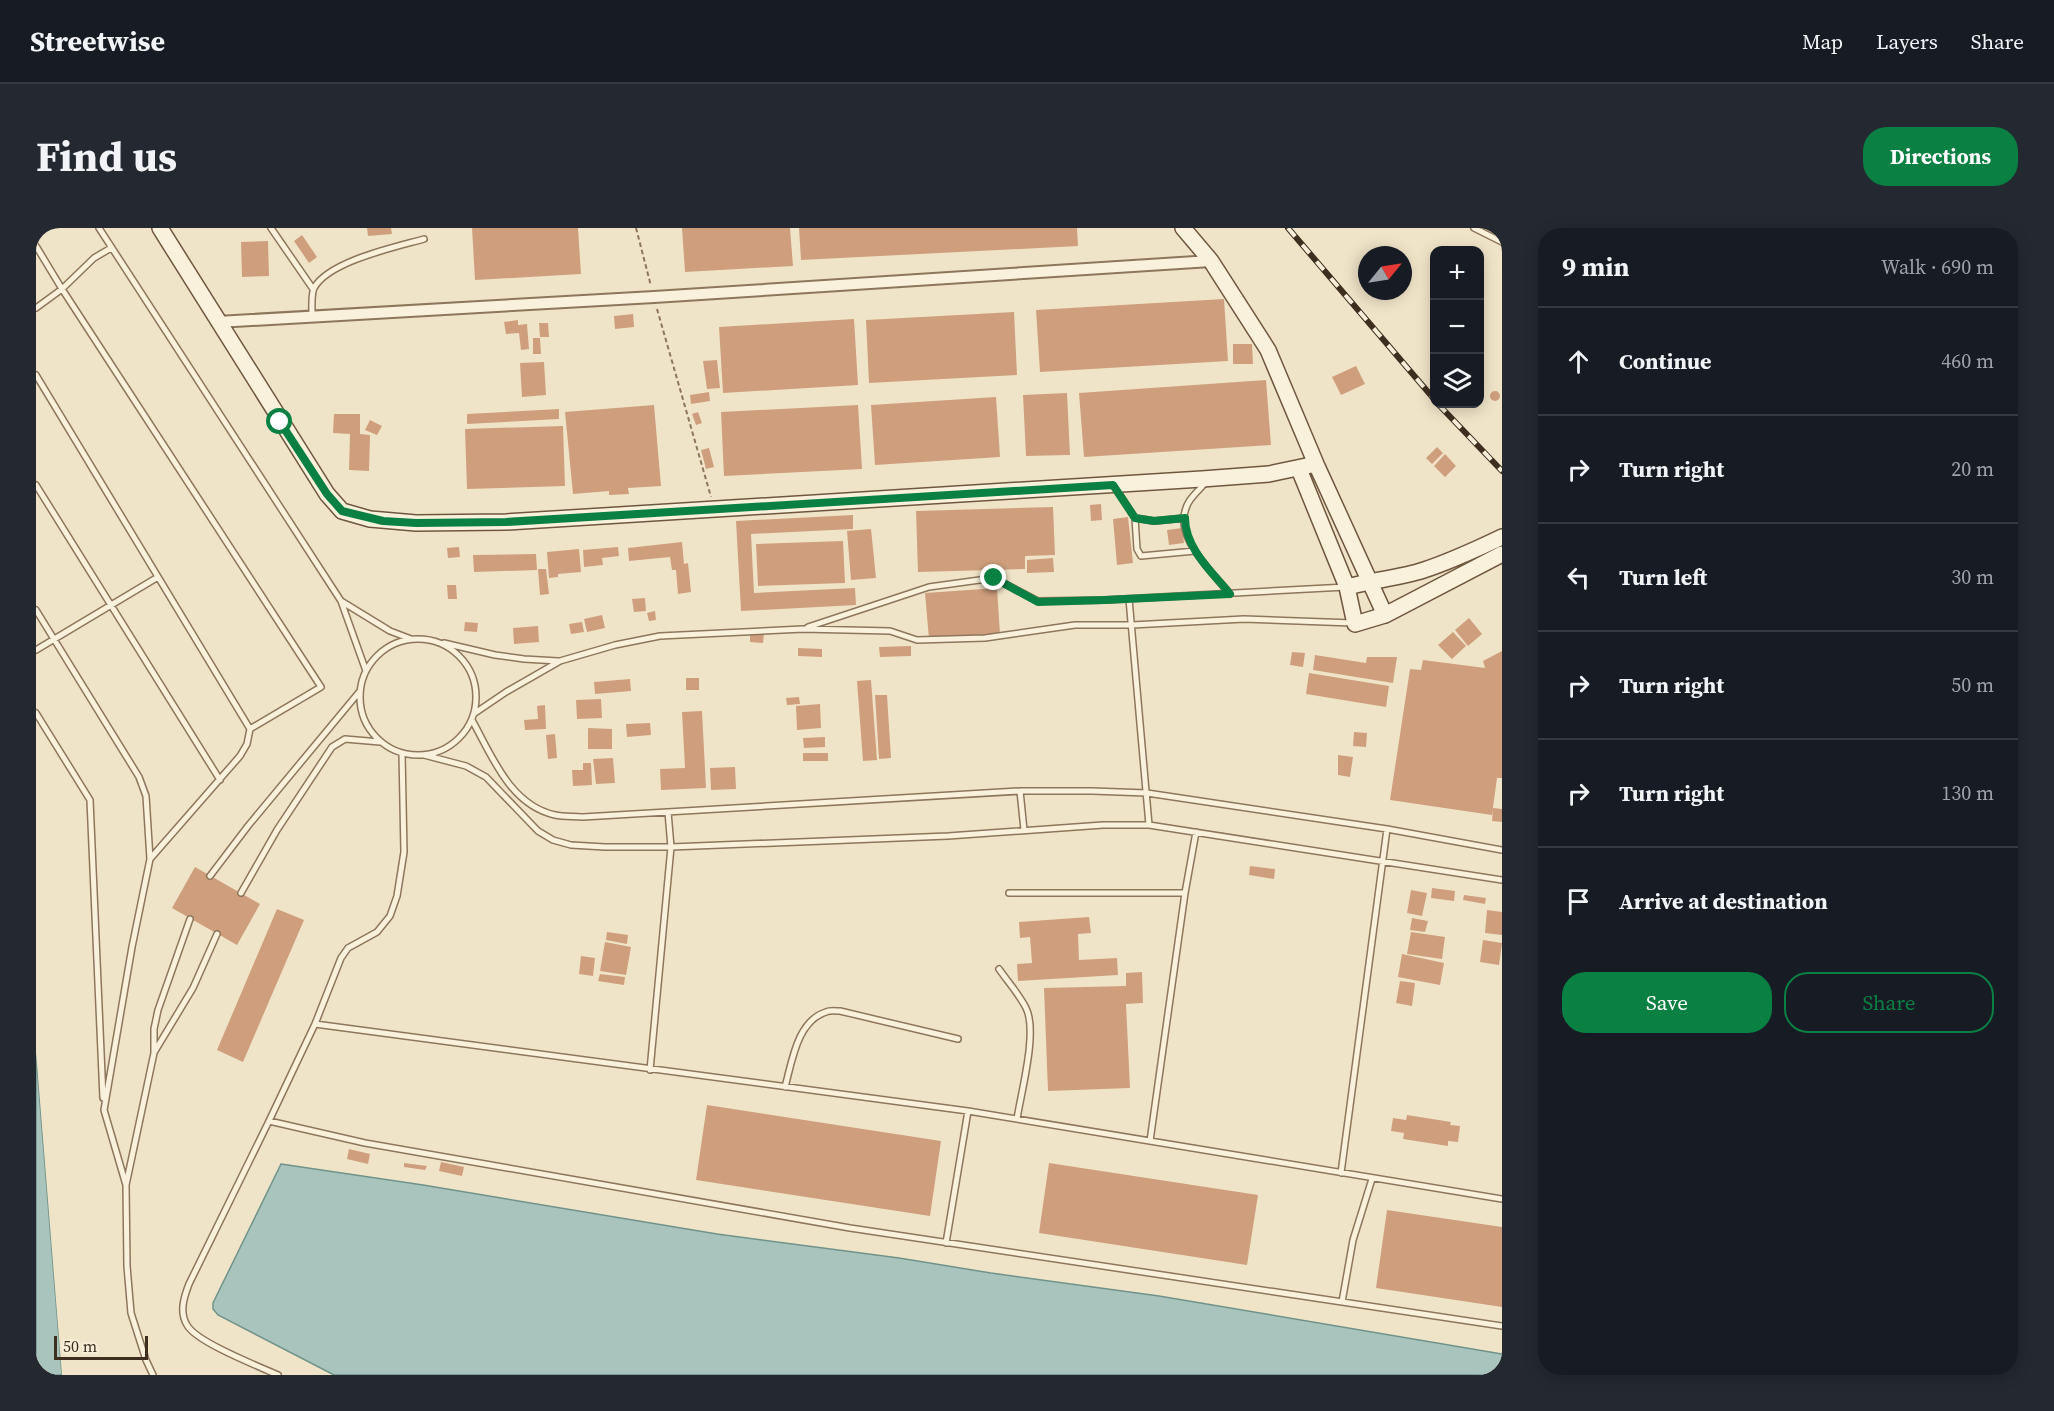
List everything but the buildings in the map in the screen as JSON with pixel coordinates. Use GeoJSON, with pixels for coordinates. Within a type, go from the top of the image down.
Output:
{"type":"FeatureCollection","features":[{"type":"Feature","properties":{"kind":"main road"},"geometry":{"type":"LineString","coordinates":[[160,228],[327,494],[342,511],[370,519],[416,523],[506,522],[1209,479],[1299,469],[1316,464]]}},
{"type":"Feature","properties":{"kind":"main road"},"geometry":{"type":"LineString","coordinates":[[1183,228],[1211,261],[1268,350],[1316,464],[1385,615]]}},
{"type":"Feature","properties":{"kind":"main road"},"geometry":{"type":"LineString","coordinates":[[1299,469],[1347,587],[1355,624],[1385,615],[1502,554]]}},
{"type":"Feature","properties":{"kind":"main road"},"geometry":{"type":"LineString","coordinates":[[1347,587],[1423,570],[1476,550],[1502,537]]}},
{"type":"Feature","properties":{"kind":"street"},"geometry":{"type":"LineString","coordinates":[[217,322],[654,297],[1211,261]]}},
{"type":"Feature","properties":{"kind":"lane"},"geometry":{"type":"LineString","coordinates":[[99,228],[341,602],[366,671]]}},
{"type":"Feature","properties":{"kind":"lane"},"geometry":{"type":"LineString","coordinates":[[271,228],[313,289],[312,316]]}},
{"type":"Feature","properties":{"kind":"lane"},"geometry":{"type":"LineString","coordinates":[[1474,228],[1502,242]]}},
{"type":"Feature","properties":{"kind":"lane"},"geometry":{"type":"LineString","coordinates":[[313,289],[323,279],[355,258],[424,239]]}},
{"type":"Feature","properties":{"kind":"lane"},"geometry":{"type":"LineString","coordinates":[[36,246],[62,290],[321,687],[250,729]]}},
{"type":"Feature","properties":{"kind":"lane"},"geometry":{"type":"LineString","coordinates":[[36,308],[62,290],[94,258],[111,248]]}},
{"type":"Feature","properties":{"kind":"lane"},"geometry":{"type":"LineString","coordinates":[[36,375],[250,729],[247,744],[240,756],[150,859]]}},
{"type":"Feature","properties":{"kind":"lane"},"geometry":{"type":"LineString","coordinates":[[1209,479],[1189,502],[1185,529],[1195,551],[1230,594]]}},
{"type":"Feature","properties":{"kind":"lane"},"geometry":{"type":"LineString","coordinates":[[36,484],[220,780]]}},
{"type":"Feature","properties":{"kind":"lane"},"geometry":{"type":"LineString","coordinates":[[1113,485],[1135,518],[1137,549],[1141,556],[1195,551]]}},
{"type":"Feature","properties":{"kind":"lane"},"geometry":{"type":"LineString","coordinates":[[1135,518],[1154,521],[1185,518]]}},
{"type":"Feature","properties":{"kind":"lane"},"geometry":{"type":"LineString","coordinates":[[36,650],[158,577]]}},
{"type":"Feature","properties":{"kind":"lane"},"geometry":{"type":"LineString","coordinates":[[803,629],[929,587],[994,578],[1038,602],[1347,587]]}},
{"type":"Feature","properties":{"kind":"lane"},"geometry":{"type":"LineString","coordinates":[[1129,599],[1149,825]]}},
{"type":"Feature","properties":{"kind":"lane"},"geometry":{"type":"LineString","coordinates":[[341,602],[390,631],[411,639],[435,641],[495,655],[560,661]]}},
{"type":"Feature","properties":{"kind":"lane"},"geometry":{"type":"LineString","coordinates":[[36,610],[139,777],[146,796],[150,859],[132,947],[104,1110]]}},
{"type":"Feature","properties":{"kind":"lane"},"geometry":{"type":"LineString","coordinates":[[475,713],[560,661],[615,645],[660,636],[803,629],[890,631],[917,640],[985,638],[1075,625],[1132,625],[1244,619],[1355,624]]}},
{"type":"Feature","properties":{"kind":"lane"},"geometry":{"type":"LineString","coordinates":[[210,876],[248,826],[360,691],[366,671],[379,653],[394,644],[411,639]]}},
{"type":"Feature","properties":{"kind":"lane"},"geometry":{"type":"LineString","coordinates":[[424,755],[439,752],[453,745],[464,734],[475,713],[477,695],[473,677],[465,661],[451,649],[435,641]]}},
{"type":"Feature","properties":{"kind":"lane"},"geometry":{"type":"LineString","coordinates":[[360,691],[363,716],[370,730],[382,743]]}},
{"type":"Feature","properties":{"kind":"lane"},"geometry":{"type":"LineString","coordinates":[[36,713],[90,800],[104,1110],[126,1185]]}},
{"type":"Feature","properties":{"kind":"lane"},"geometry":{"type":"LineString","coordinates":[[472,720],[506,781],[517,794],[540,810],[555,815],[583,817],[1020,791],[1147,793],[1387,828],[1502,850]]}},
{"type":"Feature","properties":{"kind":"lane"},"geometry":{"type":"LineString","coordinates":[[241,893],[277,830],[332,747],[345,739],[382,743],[402,753],[424,755],[466,766],[486,777],[538,831],[553,840],[571,845],[671,847],[948,836],[1103,825],[1149,825],[1502,880]]}},
{"type":"Feature","properties":{"kind":"lane"},"geometry":{"type":"LineString","coordinates":[[278,1375],[204,1340],[187,1326],[182,1304],[189,1284],[315,1024],[341,958],[348,948],[377,932],[390,916],[397,896],[404,852],[402,753]]}},
{"type":"Feature","properties":{"kind":"lane"},"geometry":{"type":"LineString","coordinates":[[1020,791],[1024,830]]}},
{"type":"Feature","properties":{"kind":"lane"},"geometry":{"type":"LineString","coordinates":[[650,1070],[671,847],[668,812]]}},
{"type":"Feature","properties":{"kind":"lane"},"geometry":{"type":"LineString","coordinates":[[1341,1173],[1387,828]]}},
{"type":"Feature","properties":{"kind":"lane"},"geometry":{"type":"LineString","coordinates":[[1150,1141],[1185,893],[1196,832]]}},
{"type":"Feature","properties":{"kind":"lane"},"geometry":{"type":"LineString","coordinates":[[1009,893],[1185,893]]}},
{"type":"Feature","properties":{"kind":"lane"},"geometry":{"type":"LineString","coordinates":[[153,1375],[131,1313],[127,1266],[126,1185],[154,1053],[154,1029],[158,1010],[190,919]]}},
{"type":"Feature","properties":{"kind":"lane"},"geometry":{"type":"LineString","coordinates":[[154,1053],[193,988],[217,934]]}},
{"type":"Feature","properties":{"kind":"lane"},"geometry":{"type":"LineString","coordinates":[[999,969],[1026,1008],[1030,1022],[1030,1040],[1017,1119]]}},
{"type":"Feature","properties":{"kind":"lane"},"geometry":{"type":"LineString","coordinates":[[785,1087],[801,1034],[811,1021],[826,1012],[840,1011],[958,1039]]}},
{"type":"Feature","properties":{"kind":"lane"},"geometry":{"type":"LineString","coordinates":[[315,1024],[968,1111],[1502,1199]]}},
{"type":"Feature","properties":{"kind":"lane"},"geometry":{"type":"LineString","coordinates":[[946,1243],[968,1111]]}},
{"type":"Feature","properties":{"kind":"lane"},"geometry":{"type":"LineString","coordinates":[[269,1121],[365,1143],[850,1228],[1502,1326]]}},
{"type":"Feature","properties":{"kind":"lane"},"geometry":{"type":"LineString","coordinates":[[1342,1302],[1353,1240],[1372,1179]]}},
{"type":"Feature","properties":{"kind":"path"},"geometry":{"type":"LineString","coordinates":[[636,228],[714,508]]}},
{"type":"Feature","properties":{"kind":"water"},"geometry":{"type":"Polygon","coordinates":[[[36,1054],[62,1375],[36,1375],[36,1054]]]}},
{"type":"Feature","properties":{"kind":"water"},"geometry":{"type":"Polygon","coordinates":[[[281,1164],[717,1234],[1159,1296],[1502,1354],[1502,1375],[334,1375],[218,1315],[213,1309],[213,1303],[281,1164]]]}},
{"type":"Feature","properties":{"kind":"pier"},"geometry":{"type":"Polygon","coordinates":[[[36,1051],[39,1054],[65,1375],[62,1375],[36,1051]]]}},
{"type":"Feature","properties":{"kind":"railway"},"geometry":{"type":"LineString","coordinates":[[1288,228],[1430,394]]}},
{"type":"Feature","properties":{"kind":"railway"},"geometry":{"type":"LineString","coordinates":[[1442,408],[1502,471]]}},
{"type":"Feature","properties":{"kind":"route"},"geometry":{"type":"LineString","coordinates":[[280,422],[327,494],[342,511],[383,521],[506,522],[1113,485],[1135,518],[1154,521],[1185,518],[1188,539],[1195,551],[1230,594],[1038,602],[994,578]]}}]}
